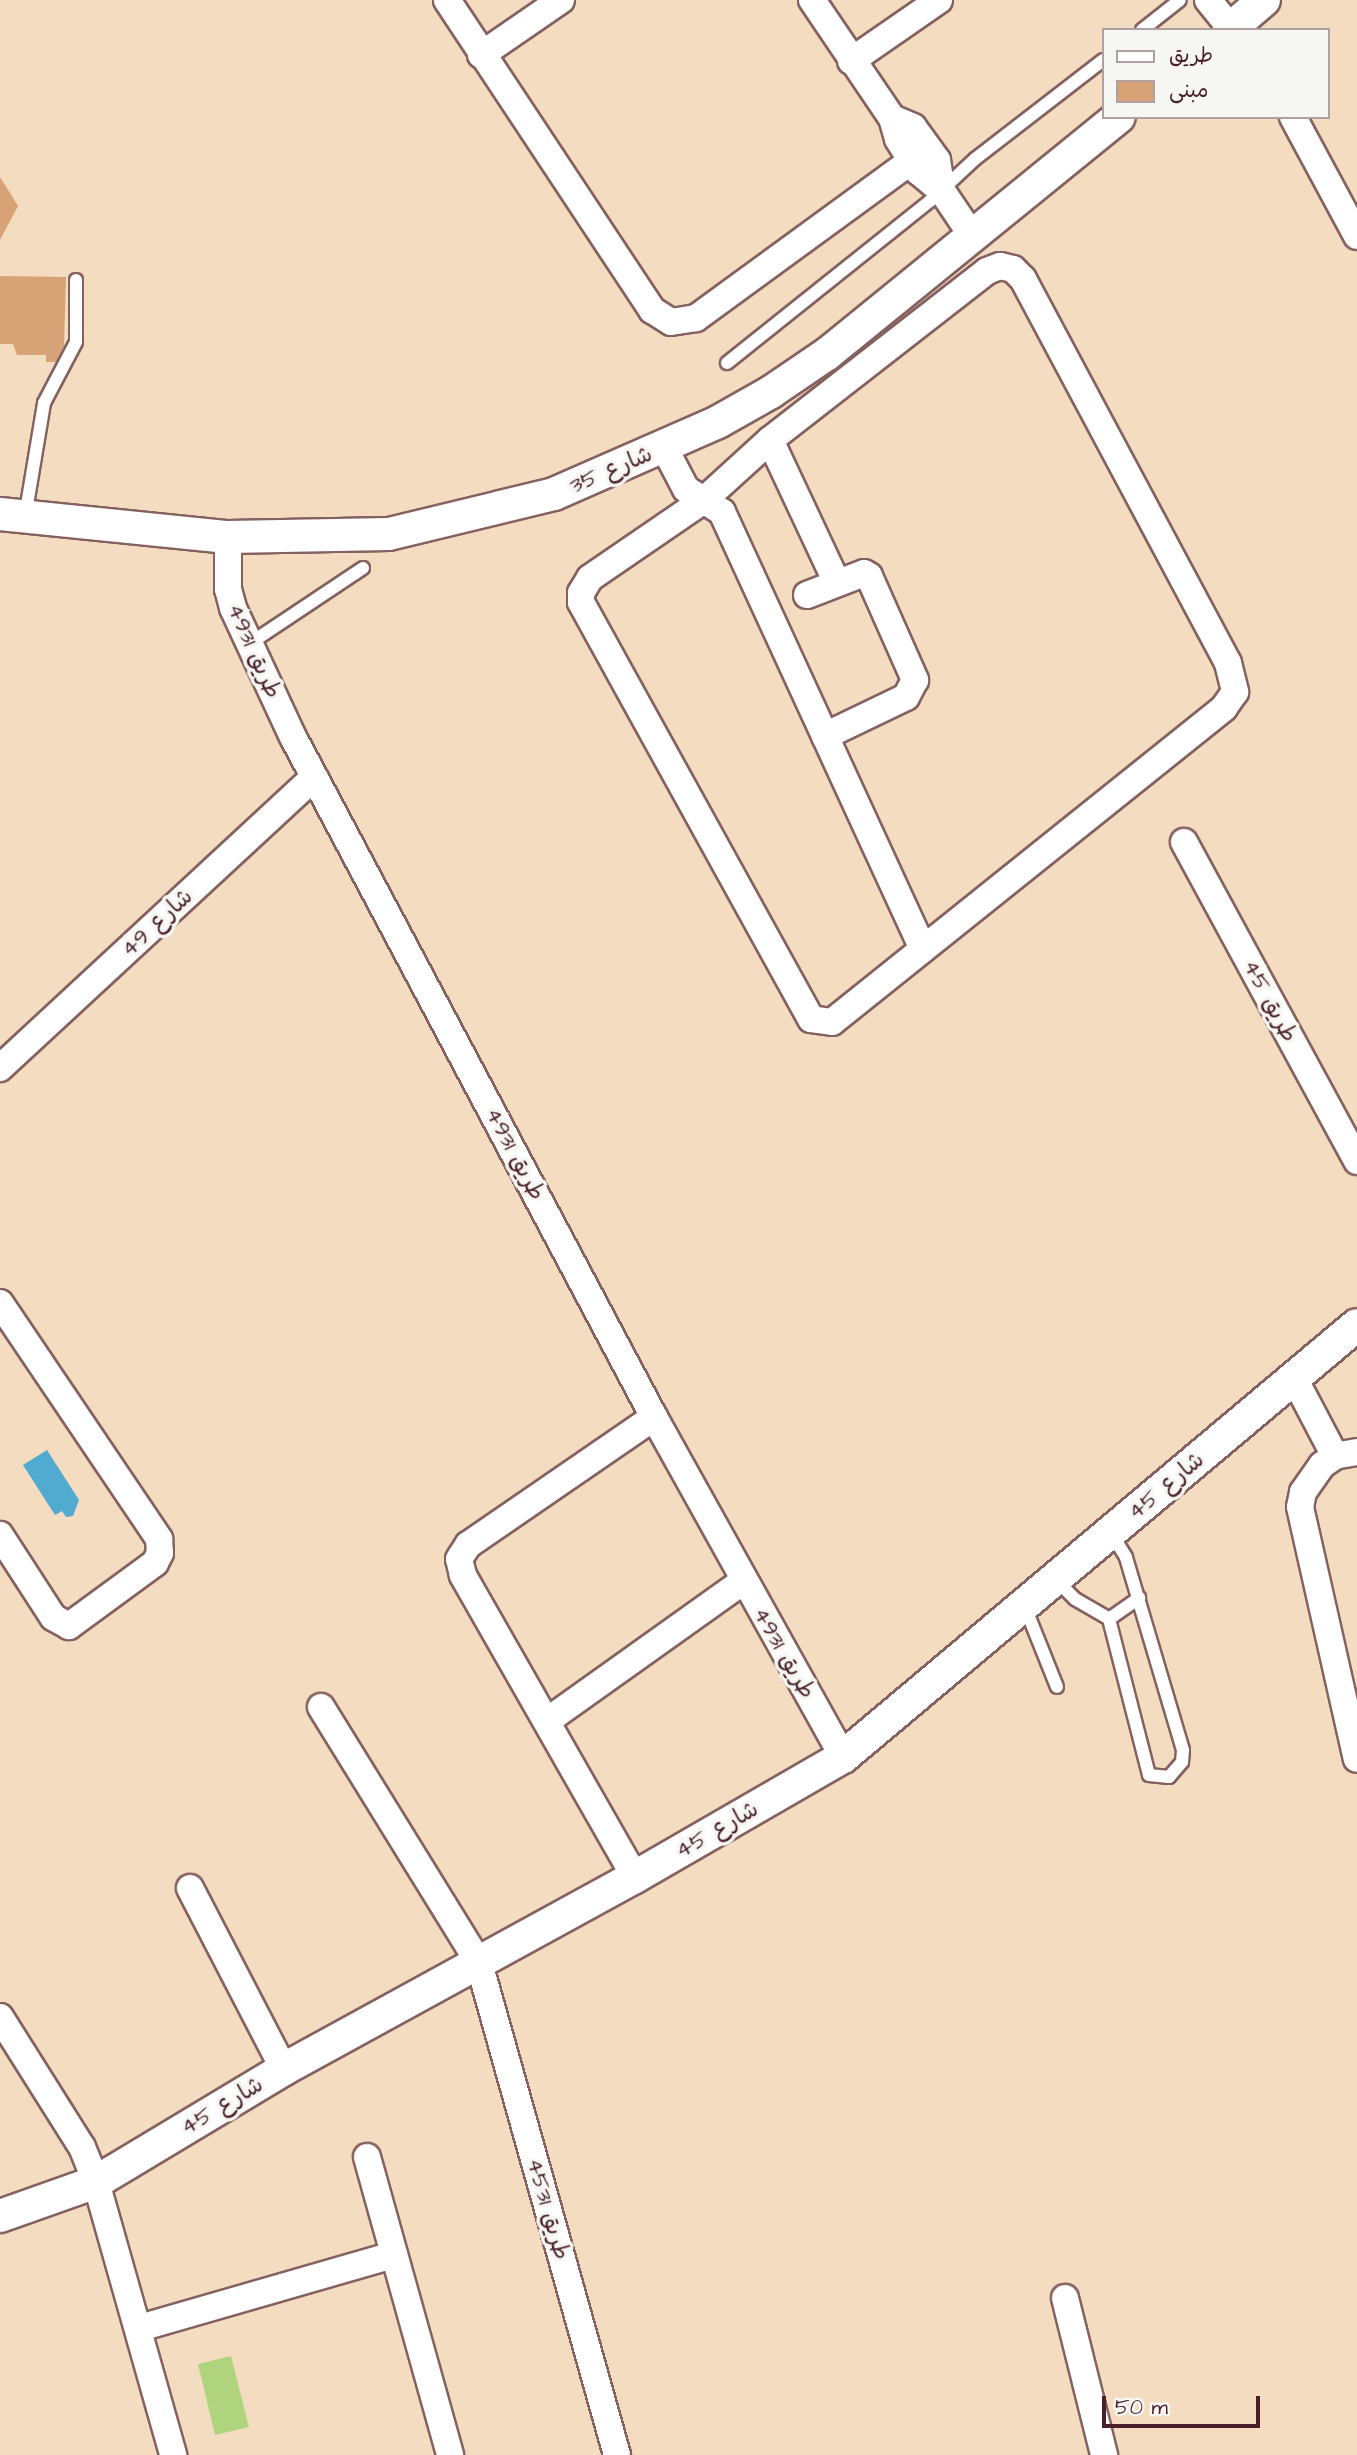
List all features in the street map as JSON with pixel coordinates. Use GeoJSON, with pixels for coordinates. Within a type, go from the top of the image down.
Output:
{"type":"FeatureCollection","features":[{"type":"Feature","properties":{"kind":"street"},"geometry":{"type":"LineString","coordinates":[[447,0],[652,310],[671,322],[696,318],[911,161]]}},
{"type":"Feature","properties":{"kind":"street"},"geometry":{"type":"LineString","coordinates":[[481,55],[561,0]]}},
{"type":"Feature","properties":{"kind":"street"},"geometry":{"type":"LineString","coordinates":[[812,0],[892,118],[911,161],[929,184],[942,191]]}},
{"type":"Feature","properties":{"kind":"street"},"geometry":{"type":"LineString","coordinates":[[851,61],[939,0]]}},
{"type":"Feature","properties":{"kind":"street"},"geometry":{"type":"LineString","coordinates":[[1208,0],[1242,17]]}},
{"type":"Feature","properties":{"kind":"street"},"geometry":{"type":"LineString","coordinates":[[892,118],[912,127],[937,160],[942,191],[971,234]]}},
{"type":"Feature","properties":{"kind":"street","name":"شارع 35"},"geometry":{"type":"LineString","coordinates":[[13,515],[228,537],[389,534],[554,494],[718,422],[827,354],[971,234],[1116,119]]}},
{"type":"Feature","properties":{"kind":"street"},"geometry":{"type":"LineString","coordinates":[[1294,119],[1357,236]]}},
{"type":"Feature","properties":{"kind":"street"},"geometry":{"type":"LineString","coordinates":[[1000,266],[1013,269],[1023,279],[1134,482],[1235,678],[1235,692],[1224,708],[832,1022],[811,1019],[804,1013],[581,602],[590,578],[704,500],[771,440],[987,271],[1000,266]]}},
{"type":"Feature","properties":{"kind":"street"},"geometry":{"type":"LineString","coordinates":[[771,440],[837,583]]}},
{"type":"Feature","properties":{"kind":"street"},"geometry":{"type":"LineString","coordinates":[[664,447],[686,489],[722,512],[923,949]]}},
{"type":"Feature","properties":{"kind":"street","name":"طريق 4931"},"geometry":{"type":"LineString","coordinates":[[228,537],[228,589],[248,644],[314,777],[743,1581],[843,1757]]}},
{"type":"Feature","properties":{"kind":"street"},"geometry":{"type":"LineString","coordinates":[[807,595],[864,573],[872,579],[915,680],[906,697],[825,736]]}},
{"type":"Feature","properties":{"kind":"street","name":"شارع 49"},"geometry":{"type":"LineString","coordinates":[[0,1068],[314,777]]}},
{"type":"Feature","properties":{"kind":"street","name":"طريق 45"},"geometry":{"type":"LineString","coordinates":[[1184,842],[1357,1161]]}},
{"type":"Feature","properties":{"kind":"street"},"geometry":{"type":"LineString","coordinates":[[0,1303],[159,1539],[160,1553],[155,1563],[69,1626],[53,1617],[0,1535]]}},
{"type":"Feature","properties":{"kind":"street","name":"شارع 45"},"geometry":{"type":"LineString","coordinates":[[0,2216],[96,2182],[284,2069],[635,1877],[843,1757],[1357,1325]]}},
{"type":"Feature","properties":{"kind":"street"},"geometry":{"type":"LineString","coordinates":[[1294,1378],[1346,1454],[1311,1477],[1300,1507],[1357,1759]]}},
{"type":"Feature","properties":{"kind":"street"},"geometry":{"type":"LineString","coordinates":[[635,1877],[463,1575],[459,1559],[468,1545],[654,1416]]}},
{"type":"Feature","properties":{"kind":"street"},"geometry":{"type":"LineString","coordinates":[[547,1721],[743,1581]]}},
{"type":"Feature","properties":{"kind":"street","name":"طريق 4531"},"geometry":{"type":"LineString","coordinates":[[320,1707],[479,1963],[617,2455]]}},
{"type":"Feature","properties":{"kind":"street"},"geometry":{"type":"LineString","coordinates":[[190,1888],[284,2069]]}},
{"type":"Feature","properties":{"kind":"street"},"geometry":{"type":"LineString","coordinates":[[0,2017],[82,2147],[96,2182],[140,2328],[173,2455]]}},
{"type":"Feature","properties":{"kind":"street"},"geometry":{"type":"LineString","coordinates":[[367,2157],[450,2455]]}},
{"type":"Feature","properties":{"kind":"street"},"geometry":{"type":"LineString","coordinates":[[140,2328],[393,2255]]}},
{"type":"Feature","properties":{"kind":"street"},"geometry":{"type":"LineString","coordinates":[[1065,2298],[1104,2455]]}},
{"type":"Feature","properties":{"kind":"lane"},"geometry":{"type":"LineString","coordinates":[[1145,28],[1180,0]]}},
{"type":"Feature","properties":{"kind":"lane"},"geometry":{"type":"LineString","coordinates":[[727,363],[942,191],[975,159],[1102,61]]}},
{"type":"Feature","properties":{"kind":"lane"},"geometry":{"type":"LineString","coordinates":[[13,515],[44,403],[76,342],[76,280]]}},
{"type":"Feature","properties":{"kind":"lane"},"geometry":{"type":"LineString","coordinates":[[248,644],[363,568]]}},
{"type":"Feature","properties":{"kind":"lane"},"geometry":{"type":"LineString","coordinates":[[1054,1577],[1075,1599],[1109,1619],[1149,1775],[1169,1777],[1182,1762],[1183,1750],[1126,1557],[1110,1532]]}},
{"type":"Feature","properties":{"kind":"lane"},"geometry":{"type":"LineString","coordinates":[[1109,1619],[1139,1598]]}},
{"type":"Feature","properties":{"kind":"lane"},"geometry":{"type":"LineString","coordinates":[[1023,1604],[1057,1687]]}},
{"type":"Feature","properties":{"kind":"green space"},"geometry":{"type":"Polygon","coordinates":[[[231,2356],[249,2427],[215,2435],[198,2364],[231,2356]]]}},
{"type":"Feature","properties":{"kind":"water"},"geometry":{"type":"Polygon","coordinates":[[[47,1450],[79,1500],[73,1516],[66,1517],[62,1511],[55,1515],[23,1465],[47,1450]]]}},
{"type":"Feature","properties":{"kind":"building"},"geometry":{"type":"Polygon","coordinates":[[[0,177],[18,206],[0,240],[0,177]]]}},
{"type":"Feature","properties":{"kind":"building"},"geometry":{"type":"Polygon","coordinates":[[[0,276],[66,277],[64,346],[56,362],[46,362],[46,355],[17,355],[13,344],[0,344],[0,276]]]}}]}
